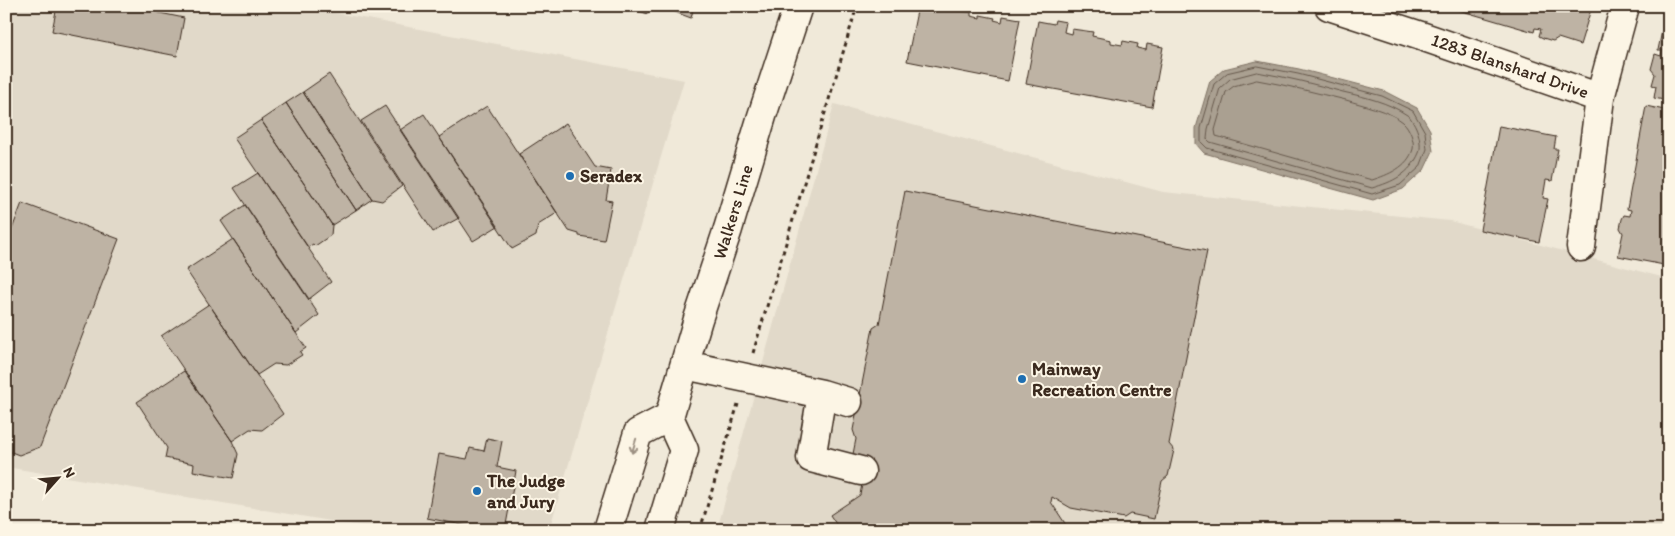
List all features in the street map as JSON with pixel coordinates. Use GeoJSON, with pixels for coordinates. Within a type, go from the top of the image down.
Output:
{"type":"FeatureCollection","features":[{"type":"Feature","properties":{"kind":"main road","name":"Walkers Line"},"geometry":{"type":"LineString","coordinates":[[668,417],[798,6]]}},
{"type":"Feature","properties":{"kind":"main road","name":"1283 Blanshard Drive"},"geometry":{"type":"LineString","coordinates":[[1329,6],[1424,36],[1600,98],[1625,6]]}},
{"type":"Feature","properties":{"kind":"main road"},"geometry":{"type":"LineString","coordinates":[[1581,248],[1600,98]]}},
{"type":"Feature","properties":{"kind":"main road"},"geometry":{"type":"LineString","coordinates":[[685,365],[822,394],[848,402]]}},
{"type":"Feature","properties":{"kind":"main road"},"geometry":{"type":"LineString","coordinates":[[822,394],[811,458],[861,471]]}},
{"type":"Feature","properties":{"kind":"main road"},"geometry":{"type":"LineString","coordinates":[[608,530],[638,432],[668,417],[684,450],[660,530]]}},
{"type":"Feature","properties":{"kind":"path"},"geometry":{"type":"LineString","coordinates":[[700,530],[857,6]]}},
{"type":"Feature","properties":{"kind":"shaded area"},"geometry":{"type":"Polygon","coordinates":[[[6,6],[300,6],[684,80],[549,530],[385,530],[6,467],[6,6]]]}},
{"type":"Feature","properties":{"kind":"shaded area"},"geometry":{"type":"Polygon","coordinates":[[[834,104],[1163,192],[1450,221],[1669,279],[1669,530],[717,530],[834,104]]]}},
{"type":"Feature","properties":{"kind":"water"},"geometry":{"type":"Polygon","coordinates":[[[1257,61],[1299,69],[1384,91],[1417,108],[1430,130],[1433,151],[1424,170],[1403,189],[1373,200],[1204,153],[1196,144],[1196,128],[1210,81],[1224,69],[1257,61]]]}},
{"type":"Feature","properties":{"kind":"building"},"geometry":{"type":"Polygon","coordinates":[[[57,6],[126,6],[184,18],[177,56],[52,31],[57,6]]]}},
{"type":"Feature","properties":{"kind":"building"},"geometry":{"type":"Polygon","coordinates":[[[623,6],[651,6],[648,14],[623,6]]]}},
{"type":"Feature","properties":{"kind":"building"},"geometry":{"type":"Polygon","coordinates":[[[659,6],[694,6],[691,18],[659,6]]]}},
{"type":"Feature","properties":{"kind":"building"},"geometry":{"type":"Polygon","coordinates":[[[918,6],[937,6],[936,10],[971,12],[971,16],[980,18],[980,15],[995,18],[994,20],[1002,22],[1003,16],[1020,19],[1008,81],[907,61],[918,6]]]}},
{"type":"Feature","properties":{"kind":"building"},"geometry":{"type":"Polygon","coordinates":[[[1445,6],[1592,6],[1580,45],[1558,38],[1553,41],[1543,38],[1539,36],[1541,29],[1535,28],[1534,32],[1445,6]]]}},
{"type":"Feature","properties":{"kind":"building"},"geometry":{"type":"Polygon","coordinates":[[[1055,20],[1066,22],[1064,32],[1071,34],[1072,29],[1093,32],[1092,36],[1111,40],[1111,43],[1122,45],[1123,41],[1138,44],[1137,48],[1146,50],[1147,44],[1163,47],[1152,107],[1026,84],[1038,21],[1054,24],[1055,20]]]}},
{"type":"Feature","properties":{"kind":"building"},"geometry":{"type":"Polygon","coordinates":[[[1669,21],[1669,101],[1654,98],[1656,86],[1652,85],[1655,74],[1651,69],[1655,54],[1661,56],[1662,50],[1658,50],[1662,31],[1666,32],[1669,21]]]}},
{"type":"Feature","properties":{"kind":"building"},"geometry":{"type":"Polygon","coordinates":[[[329,74],[402,186],[382,201],[372,199],[303,92],[329,74]]]}},
{"type":"Feature","properties":{"kind":"building"},"geometry":{"type":"Polygon","coordinates":[[[303,92],[372,199],[356,210],[286,103],[303,92]]]}},
{"type":"Feature","properties":{"kind":"building"},"geometry":{"type":"Polygon","coordinates":[[[286,103],[356,210],[332,225],[261,120],[286,103]]]}},
{"type":"Feature","properties":{"kind":"building"},"geometry":{"type":"Polygon","coordinates":[[[385,106],[459,218],[433,232],[361,121],[385,106]]]}},
{"type":"Feature","properties":{"kind":"building"},"geometry":{"type":"Polygon","coordinates":[[[487,106],[557,213],[538,225],[536,236],[512,249],[439,137],[487,106]]]}},
{"type":"Feature","properties":{"kind":"building"},"geometry":{"type":"Polygon","coordinates":[[[1646,106],[1669,111],[1669,266],[1618,256],[1623,233],[1620,228],[1622,219],[1624,215],[1630,216],[1631,210],[1627,209],[1646,106]]]}},
{"type":"Feature","properties":{"kind":"building"},"geometry":{"type":"Polygon","coordinates":[[[424,114],[498,226],[473,241],[400,130],[424,114]]]}},
{"type":"Feature","properties":{"kind":"building"},"geometry":{"type":"Polygon","coordinates":[[[261,120],[332,225],[331,235],[315,246],[313,244],[308,247],[234,138],[261,120]]]}},
{"type":"Feature","properties":{"kind":"building"},"geometry":{"type":"Polygon","coordinates":[[[566,123],[595,167],[611,170],[606,200],[612,201],[604,240],[579,236],[579,234],[569,231],[519,154],[566,123]]]}},
{"type":"Feature","properties":{"kind":"building"},"geometry":{"type":"Polygon","coordinates":[[[1499,126],[1556,137],[1554,149],[1558,149],[1552,181],[1546,180],[1543,198],[1548,199],[1539,242],[1480,230],[1499,126]]]}},
{"type":"Feature","properties":{"kind":"building"},"geometry":{"type":"Polygon","coordinates":[[[258,173],[331,282],[309,299],[234,188],[258,173]]]}},
{"type":"Feature","properties":{"kind":"building","name":"Mainway Recreation Centre"},"geometry":{"type":"Polygon","coordinates":[[[905,191],[1207,251],[1169,444],[1174,450],[1168,476],[1162,481],[1154,519],[1130,514],[1124,518],[1071,508],[1052,497],[1051,502],[1068,528],[1065,530],[840,530],[830,515],[860,495],[866,462],[852,459],[856,439],[853,430],[873,328],[879,324],[905,191]]]}},
{"type":"Feature","properties":{"kind":"building"},"geometry":{"type":"Polygon","coordinates":[[[22,203],[119,239],[40,447],[19,455],[6,450],[6,245],[22,203]]]}},
{"type":"Feature","properties":{"kind":"building"},"geometry":{"type":"Polygon","coordinates":[[[245,205],[319,315],[296,333],[221,221],[245,205]]]}},
{"type":"Feature","properties":{"kind":"building"},"geometry":{"type":"Polygon","coordinates":[[[233,239],[306,348],[300,352],[302,355],[286,365],[274,364],[257,375],[186,270],[233,239]]]}},
{"type":"Feature","properties":{"kind":"building"},"geometry":{"type":"Polygon","coordinates":[[[209,304],[283,414],[262,430],[250,429],[232,441],[161,336],[209,304]]]}},
{"type":"Feature","properties":{"kind":"building"},"geometry":{"type":"Polygon","coordinates":[[[184,371],[232,441],[238,454],[233,478],[193,471],[194,464],[165,458],[167,448],[137,402],[184,371]]]}},
{"type":"Feature","properties":{"kind":"building"},"geometry":{"type":"Polygon","coordinates":[[[487,438],[502,441],[497,467],[516,471],[505,530],[488,530],[427,518],[439,454],[467,459],[470,448],[484,451],[487,438]]]}},
{"type":"Feature","properties":{"kind":"place","name":"Seradex"},"geometry":{"type":"Point","coordinates":[570,176]}},
{"type":"Feature","properties":{"kind":"place","name":"Mainway Recreation Centre"},"geometry":{"type":"Point","coordinates":[1022,379]}},
{"type":"Feature","properties":{"kind":"place","name":"The Judge and Jury"},"geometry":{"type":"Point","coordinates":[477,491]}}]}
